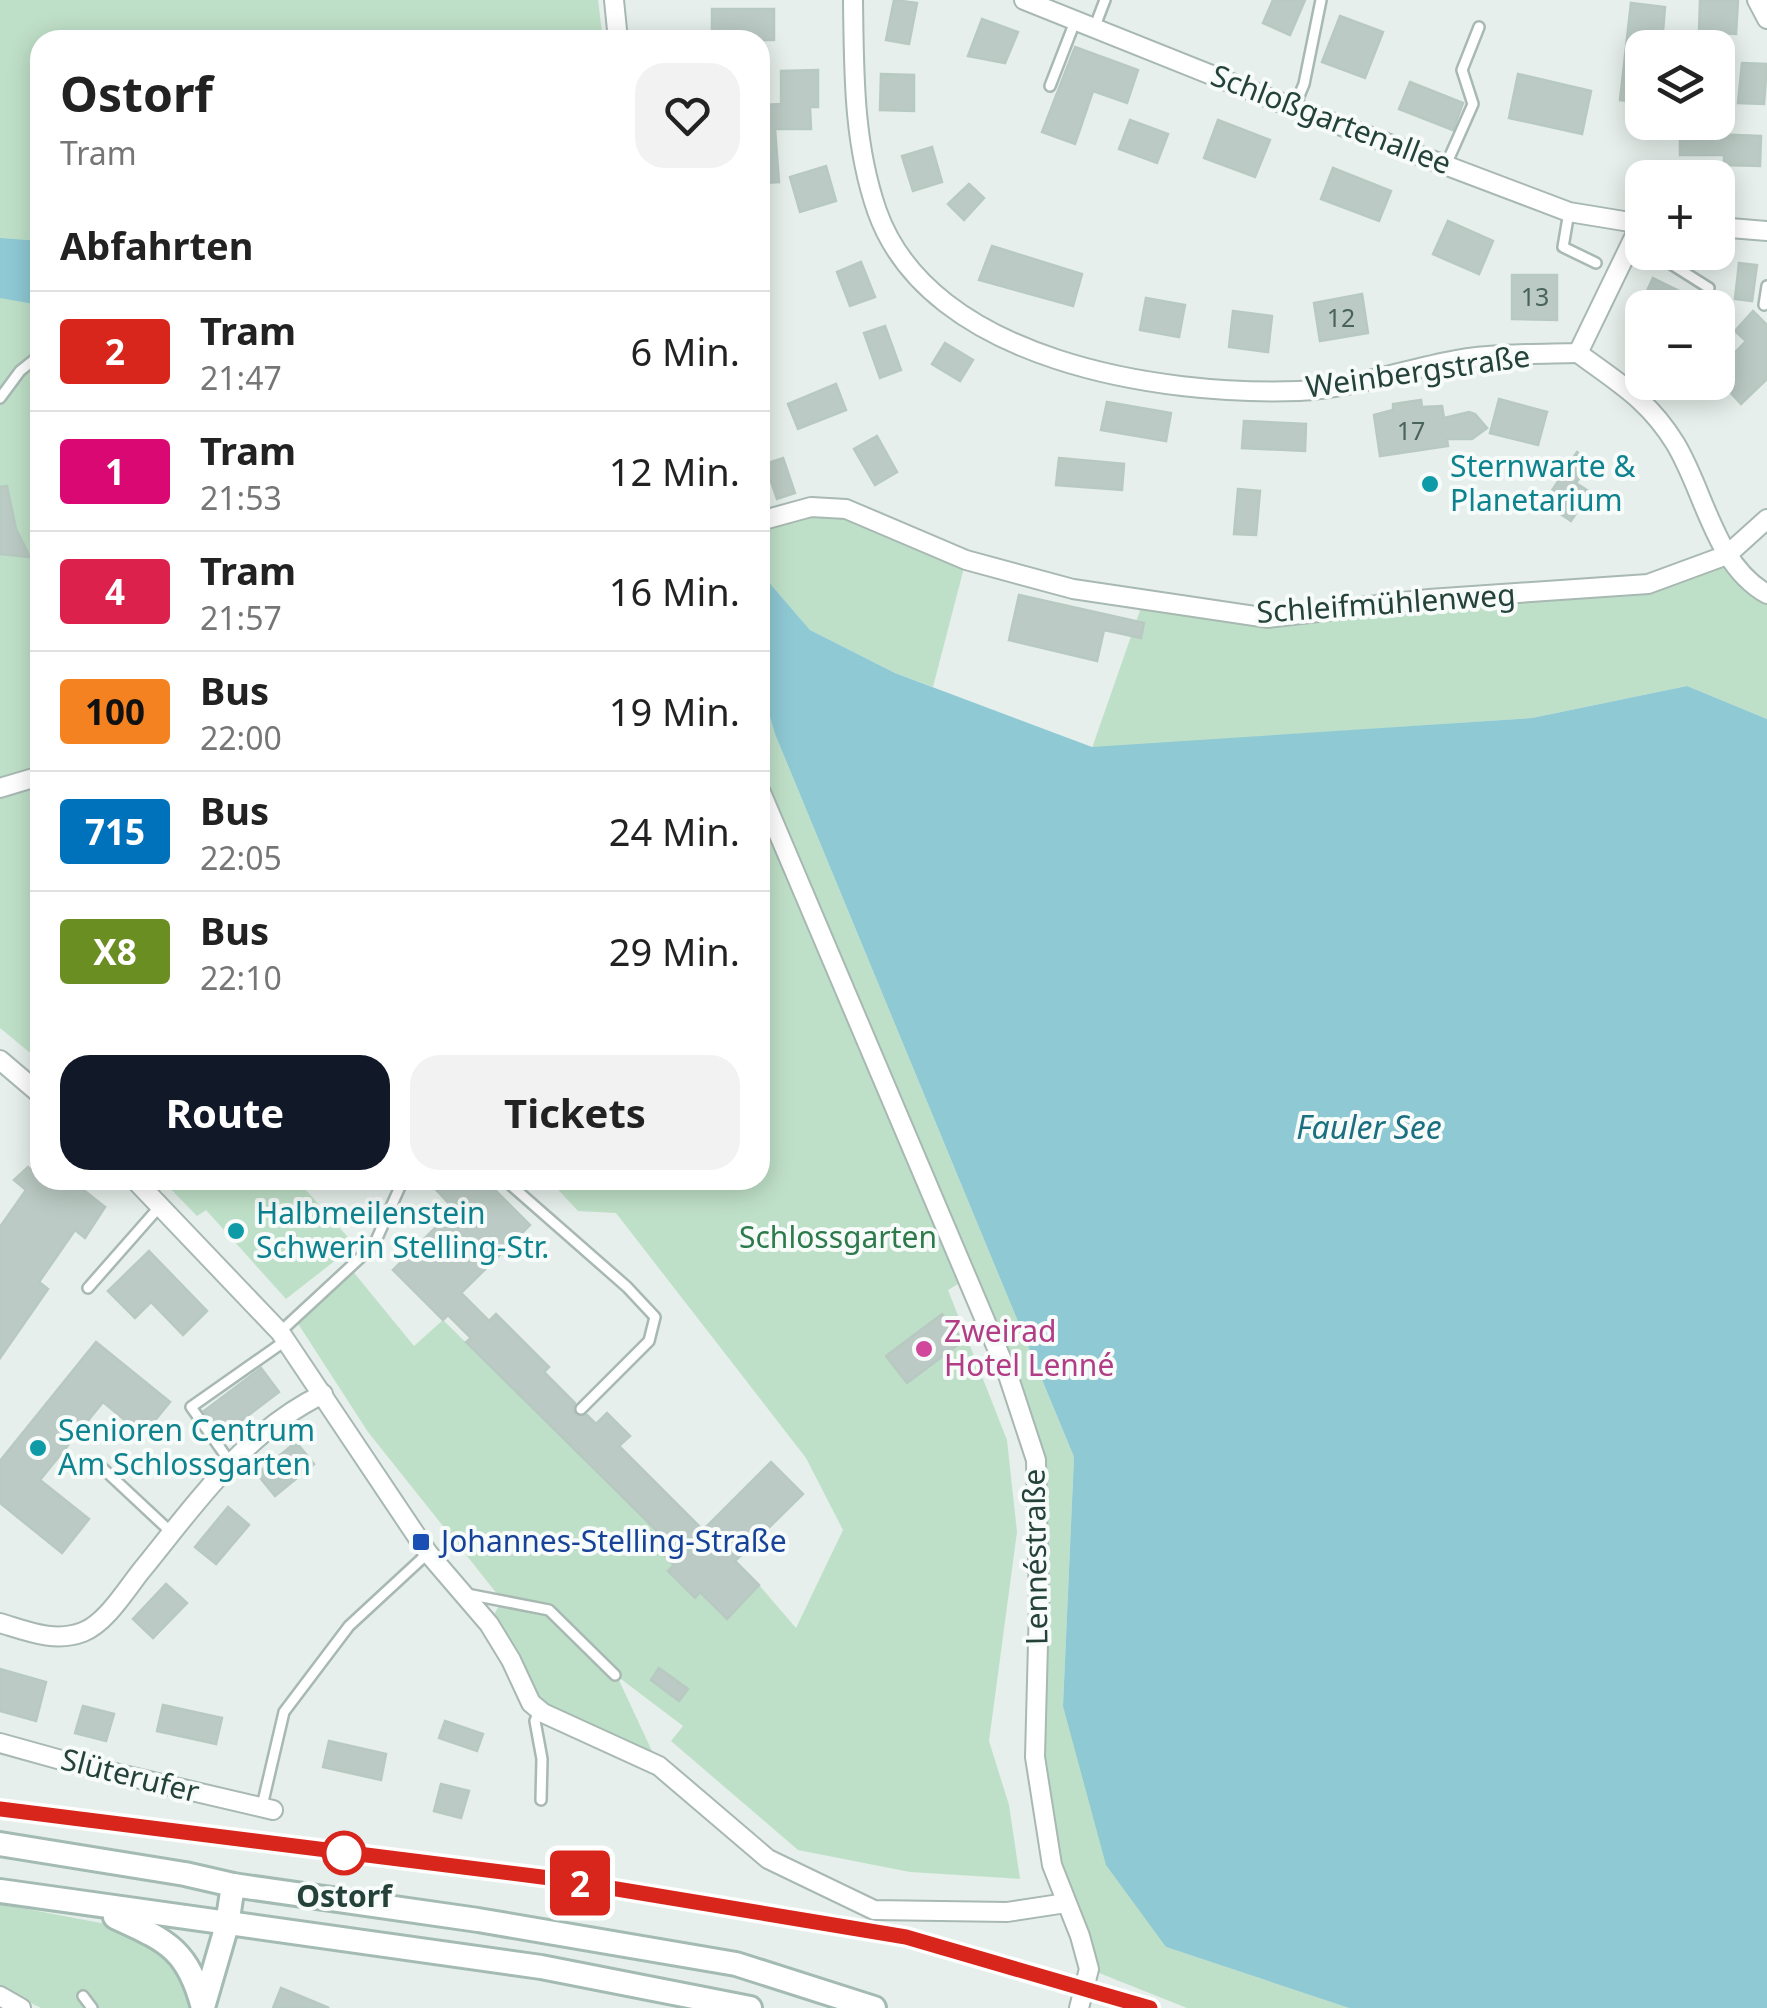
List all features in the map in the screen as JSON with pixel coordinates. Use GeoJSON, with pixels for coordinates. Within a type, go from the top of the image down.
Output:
{"type":"FeatureCollection","features":[{"type":"Feature","properties":{"kind":"street"},"geometry":{"type":"LineString","coordinates":[[614,0],[617,30]]}},
{"type":"Feature","properties":{"kind":"street","name":"Weinbergstraße"},"geometry":{"type":"LineString","coordinates":[[852,0],[855,106],[878,213],[906,264],[946,305],[1000,337],[1058,362],[1185,386],[1302,391],[1459,360],[1578,354]]}},
{"type":"Feature","properties":{"kind":"street","name":"Schloßgartenallee"},"geometry":{"type":"LineString","coordinates":[[1024,0],[1568,212],[1625,222]]}},
{"type":"Feature","properties":{"kind":"street"},"geometry":{"type":"LineString","coordinates":[[1757,0],[1767,19]]}},
{"type":"Feature","properties":{"kind":"street"},"geometry":{"type":"LineString","coordinates":[[1735,228],[1767,230]]}},
{"type":"Feature","properties":{"kind":"street"},"geometry":{"type":"LineString","coordinates":[[1625,258],[1578,354],[1647,403],[1676,444],[1727,555],[1749,584],[1767,594]]}},
{"type":"Feature","properties":{"kind":"street","name":"Schleifmühlenweg"},"geometry":{"type":"LineString","coordinates":[[770,518],[811,508],[846,509],[966,560],[1073,589],[1268,618],[1429,599],[1648,584],[1727,555]]}},
{"type":"Feature","properties":{"kind":"street"},"geometry":{"type":"LineString","coordinates":[[1727,555],[1767,519]]}},
{"type":"Feature","properties":{"kind":"street"},"geometry":{"type":"LineString","coordinates":[[0,788],[30,779]]}},
{"type":"Feature","properties":{"kind":"street","name":"Lennéstraße"},"geometry":{"type":"LineString","coordinates":[[770,813],[1008,1372],[1036,1460],[1039,1605],[1034,1758],[1052,1866],[1089,1969],[1079,2008]]}},
{"type":"Feature","properties":{"kind":"street"},"geometry":{"type":"LineString","coordinates":[[0,1060],[30,1086]]}},
{"type":"Feature","properties":{"kind":"street"},"geometry":{"type":"LineString","coordinates":[[145,1190],[282,1337],[428,1553],[489,1624],[531,1703],[539,1710],[658,1766],[768,1859],[874,1910],[1008,1912],[1066,1902]]}},
{"type":"Feature","properties":{"kind":"street"},"geometry":{"type":"LineString","coordinates":[[0,1623],[53,1637],[65,1638],[88,1631],[230,1462],[267,1428],[323,1394]]}},
{"type":"Feature","properties":{"kind":"street","name":"Slüterufer"},"geometry":{"type":"LineString","coordinates":[[0,1742],[267,1809]]}},
{"type":"Feature","properties":{"kind":"street"},"geometry":{"type":"LineString","coordinates":[[0,1844],[234,1885],[717,1960],[874,2008]]}},
{"type":"Feature","properties":{"kind":"street"},"geometry":{"type":"LineString","coordinates":[[203,2008],[234,1885]]}},
{"type":"Feature","properties":{"kind":"street"},"geometry":{"type":"LineString","coordinates":[[0,1891],[541,1967],[750,2008]]}},
{"type":"Feature","properties":{"kind":"street"},"geometry":{"type":"LineString","coordinates":[[89,1906],[170,1944],[194,1976],[203,2008]]}},
{"type":"Feature","properties":{"kind":"street"},"geometry":{"type":"LineString","coordinates":[[0,1996],[21,2008]]}},
{"type":"Feature","properties":{"kind":"lane"},"geometry":{"type":"LineString","coordinates":[[1095,26],[1105,0]]}},
{"type":"Feature","properties":{"kind":"lane"},"geometry":{"type":"LineString","coordinates":[[1294,108],[1304,84],[1322,0]]}},
{"type":"Feature","properties":{"kind":"lane"},"geometry":{"type":"LineString","coordinates":[[1050,86],[1076,19]]}},
{"type":"Feature","properties":{"kind":"lane"},"geometry":{"type":"LineString","coordinates":[[1446,165],[1472,104],[1462,70],[1479,26]]}},
{"type":"Feature","properties":{"kind":"lane"},"geometry":{"type":"LineString","coordinates":[[1568,212],[1562,247],[1596,263]]}},
{"type":"Feature","properties":{"kind":"lane"},"geometry":{"type":"LineString","coordinates":[[1680,270],[1709,288]]}},
{"type":"Feature","properties":{"kind":"lane"},"geometry":{"type":"LineString","coordinates":[[1764,305],[1767,286]]}},
{"type":"Feature","properties":{"kind":"lane"},"geometry":{"type":"LineString","coordinates":[[0,398],[30,362]]}},
{"type":"Feature","properties":{"kind":"lane"},"geometry":{"type":"LineString","coordinates":[[230,1462],[191,1407],[282,1337],[374,1245],[399,1190]]}},
{"type":"Feature","properties":{"kind":"lane"},"geometry":{"type":"LineString","coordinates":[[517,1190],[627,1286],[654,1317],[649,1341],[581,1409]]}},
{"type":"Feature","properties":{"kind":"lane"},"geometry":{"type":"LineString","coordinates":[[88,1288],[161,1205]]}},
{"type":"Feature","properties":{"kind":"lane"},"geometry":{"type":"LineString","coordinates":[[96,1462],[172,1532]]}},
{"type":"Feature","properties":{"kind":"lane","name":"Slüterufer"},"geometry":{"type":"LineString","coordinates":[[267,1809],[284,1712],[349,1626],[428,1553]]}},
{"type":"Feature","properties":{"kind":"lane"},"geometry":{"type":"LineString","coordinates":[[466,1594],[549,1610],[615,1675]]}},
{"type":"Feature","properties":{"kind":"lane"},"geometry":{"type":"LineString","coordinates":[[539,1710],[535,1721],[542,1759],[542,1800]]}},
{"type":"Feature","properties":{"kind":"lane"},"geometry":{"type":"LineString","coordinates":[[83,1996],[92,2008]]}},
{"type":"Feature","properties":{"kind":"green space"},"geometry":{"type":"Polygon","coordinates":[[[0,0],[598,0],[602,30],[30,30],[30,1053],[0,1028],[0,0]]]}},
{"type":"Feature","properties":{"kind":"green space"},"geometry":{"type":"Polygon","coordinates":[[[846,509],[966,560],[933,687],[895,673],[810,630],[770,584],[770,527],[846,509]]]}},
{"type":"Feature","properties":{"kind":"green space"},"geometry":{"type":"Polygon","coordinates":[[[1727,555],[1767,594],[1767,719],[1687,686],[1532,718],[1092,748],[1143,602],[1268,618],[1648,584],[1727,555]]]}},
{"type":"Feature","properties":{"kind":"green space","name":"Schlossgarten"},"geometry":{"type":"Polygon","coordinates":[[[770,717],[1074,1457],[1063,1706],[1166,1947],[1349,2008],[1187,2008],[1089,1969],[1035,1757],[1036,1460],[963,1281],[948,1290],[1007,1440],[1017,1532],[989,1741],[1009,1805],[1020,1879],[910,1872],[798,1850],[671,1741],[683,1726],[617,1676],[659,1766],[569,1726],[524,1685],[489,1624],[502,1600],[368,1432],[295,1319],[351,1269],[414,1346],[443,1320],[657,1531],[649,1540],[674,1565],[668,1572],[694,1597],[700,1592],[736,1610],[759,1585],[796,1628],[843,1530],[806,1458],[616,1213],[578,1211],[558,1190],[770,1190],[770,717]]]}},
{"type":"Feature","properties":{"kind":"green space"},"geometry":{"type":"Polygon","coordinates":[[[172,1190],[306,1190],[355,1245],[286,1299],[206,1210],[197,1216],[172,1190]]]}},
{"type":"Feature","properties":{"kind":"green space"},"geometry":{"type":"Polygon","coordinates":[[[0,1904],[149,1932],[170,1944],[203,2008],[41,2008],[0,1988],[0,1904]]]}},
{"type":"Feature","properties":{"kind":"water"},"geometry":{"type":"Polygon","coordinates":[[[0,238],[30,240],[30,303],[0,298],[0,238]]]}},
{"type":"Feature","properties":{"kind":"water","name":"Fauler See"},"geometry":{"type":"Polygon","coordinates":[[[770,584],[810,630],[895,673],[1092,747],[1532,718],[1687,686],[1767,719],[1767,2008],[1349,2008],[1166,1947],[1106,1865],[1063,1706],[1074,1457],[770,717],[770,584]]]}},
{"type":"Feature","properties":{"kind":"building"},"geometry":{"type":"Polygon","coordinates":[[[894,0],[917,3],[909,44],[886,40],[894,0]]]}},
{"type":"Feature","properties":{"kind":"building"},"geometry":{"type":"Polygon","coordinates":[[[1273,0],[1305,0],[1290,35],[1263,23],[1273,0]]]}},
{"type":"Feature","properties":{"kind":"building"},"geometry":{"type":"Polygon","coordinates":[[[1700,0],[1738,0],[1736,34],[1735,30],[1699,30],[1700,0]]]}},
{"type":"Feature","properties":{"kind":"building"},"geometry":{"type":"Polygon","coordinates":[[[1631,3],[1665,7],[1663,30],[1628,30],[1631,3]]]}},
{"type":"Feature","properties":{"kind":"building"},"geometry":{"type":"Polygon","coordinates":[[[712,9],[774,9],[774,40],[770,40],[770,30],[712,30],[712,9]]]}},
{"type":"Feature","properties":{"kind":"building"},"geometry":{"type":"Polygon","coordinates":[[[1340,16],[1383,32],[1365,78],[1322,62],[1340,16]]]}},
{"type":"Feature","properties":{"kind":"building"},"geometry":{"type":"Polygon","coordinates":[[[982,19],[1018,32],[1005,63],[968,56],[982,19]]]}},
{"type":"Feature","properties":{"kind":"building"},"geometry":{"type":"Polygon","coordinates":[[[1075,47],[1138,70],[1127,103],[1093,91],[1075,144],[1042,132],[1075,47]]]}},
{"type":"Feature","properties":{"kind":"building"},"geometry":{"type":"Polygon","coordinates":[[[1625,56],[1625,100],[1620,100],[1625,56]]]}},
{"type":"Feature","properties":{"kind":"building"},"geometry":{"type":"Polygon","coordinates":[[[1742,63],[1767,64],[1764,104],[1738,103],[1742,63]]]}},
{"type":"Feature","properties":{"kind":"building"},"geometry":{"type":"Polygon","coordinates":[[[818,70],[818,107],[810,107],[811,129],[775,129],[779,182],[770,182],[770,105],[781,104],[781,71],[818,70]]]}},
{"type":"Feature","properties":{"kind":"building"},"geometry":{"type":"Polygon","coordinates":[[[881,74],[914,75],[914,111],[880,110],[881,74]]]}},
{"type":"Feature","properties":{"kind":"building"},"geometry":{"type":"Polygon","coordinates":[[[1518,74],[1591,91],[1582,134],[1509,118],[1518,74]]]}},
{"type":"Feature","properties":{"kind":"building"},"geometry":{"type":"Polygon","coordinates":[[[1410,82],[1463,103],[1453,130],[1399,109],[1410,82]]]}},
{"type":"Feature","properties":{"kind":"building"},"geometry":{"type":"Polygon","coordinates":[[[1130,120],[1168,134],[1157,163],[1119,149],[1130,120]]]}},
{"type":"Feature","properties":{"kind":"building"},"geometry":{"type":"Polygon","coordinates":[[[1218,120],[1270,140],[1255,177],[1204,158],[1218,120]]]}},
{"type":"Feature","properties":{"kind":"building"},"geometry":{"type":"Polygon","coordinates":[[[1761,136],[1760,166],[1735,165],[1735,160],[1724,160],[1724,155],[1680,155],[1680,140],[1761,136]]]}},
{"type":"Feature","properties":{"kind":"building"},"geometry":{"type":"Polygon","coordinates":[[[932,147],[942,182],[913,191],[902,156],[932,147]]]}},
{"type":"Feature","properties":{"kind":"building"},"geometry":{"type":"Polygon","coordinates":[[[826,166],[836,201],[800,212],[790,177],[826,166]]]}},
{"type":"Feature","properties":{"kind":"building"},"geometry":{"type":"Polygon","coordinates":[[[1333,168],[1391,191],[1379,221],[1321,199],[1333,168]]]}},
{"type":"Feature","properties":{"kind":"building"},"geometry":{"type":"Polygon","coordinates":[[[969,184],[984,198],[964,220],[948,204],[969,184]]]}},
{"type":"Feature","properties":{"kind":"building"},"geometry":{"type":"Polygon","coordinates":[[[1448,221],[1493,241],[1479,274],[1433,254],[1448,221]]]}},
{"type":"Feature","properties":{"kind":"building"},"geometry":{"type":"Polygon","coordinates":[[[992,246],[1082,274],[1073,306],[979,280],[992,246]]]}},
{"type":"Feature","properties":{"kind":"building"},"geometry":{"type":"Polygon","coordinates":[[[861,262],[875,297],[850,306],[837,272],[861,262]]]}},
{"type":"Feature","properties":{"kind":"building"},"geometry":{"type":"Polygon","coordinates":[[[1739,263],[1757,265],[1752,301],[1735,299],[1739,263]]]}},
{"type":"Feature","properties":{"kind":"building"},"geometry":{"type":"Polygon","coordinates":[[[1512,275],[1557,275],[1557,320],[1512,319],[1512,275]]]}},
{"type":"Feature","properties":{"kind":"building"},"geometry":{"type":"Polygon","coordinates":[[[1653,278],[1677,290],[1647,290],[1653,278]]]}},
{"type":"Feature","properties":{"kind":"building"},"geometry":{"type":"Polygon","coordinates":[[[1362,294],[1368,333],[1320,341],[1314,303],[1362,294]]]}},
{"type":"Feature","properties":{"kind":"building"},"geometry":{"type":"Polygon","coordinates":[[[1146,298],[1185,305],[1179,337],[1140,330],[1146,298]]]}},
{"type":"Feature","properties":{"kind":"building"},"geometry":{"type":"Polygon","coordinates":[[[1233,311],[1272,316],[1268,352],[1229,347],[1233,311]]]}},
{"type":"Feature","properties":{"kind":"building"},"geometry":{"type":"Polygon","coordinates":[[[1753,311],[1767,325],[1767,379],[1741,404],[1735,397],[1735,352],[1746,341],[1735,331],[1753,311]]]}},
{"type":"Feature","properties":{"kind":"building"},"geometry":{"type":"Polygon","coordinates":[[[885,326],[901,370],[880,378],[864,333],[885,326]]]}},
{"type":"Feature","properties":{"kind":"building"},"geometry":{"type":"Polygon","coordinates":[[[945,343],[973,360],[960,381],[932,364],[945,343]]]}},
{"type":"Feature","properties":{"kind":"building"},"geometry":{"type":"Polygon","coordinates":[[[836,384],[846,410],[798,429],[788,404],[836,384]]]}},
{"type":"Feature","properties":{"kind":"building"},"geometry":{"type":"Polygon","coordinates":[[[1499,399],[1547,412],[1538,445],[1490,433],[1499,399]]]}},
{"type":"Feature","properties":{"kind":"building"},"geometry":{"type":"Polygon","coordinates":[[[1421,400],[1422,407],[1442,406],[1444,418],[1475,414],[1487,428],[1472,439],[1447,439],[1448,446],[1380,456],[1374,415],[1393,410],[1393,404],[1421,400]]]}},
{"type":"Feature","properties":{"kind":"building"},"geometry":{"type":"Polygon","coordinates":[[[1107,402],[1171,413],[1166,441],[1101,430],[1107,402]]]}},
{"type":"Feature","properties":{"kind":"building"},"geometry":{"type":"Polygon","coordinates":[[[1244,421],[1306,424],[1305,451],[1242,448],[1244,421]]]}},
{"type":"Feature","properties":{"kind":"building"},"geometry":{"type":"Polygon","coordinates":[[[877,436],[897,472],[875,485],[854,449],[877,436]]]}},
{"type":"Feature","properties":{"kind":"building"},"geometry":{"type":"Polygon","coordinates":[[[1577,452],[1591,461],[1576,483],[1590,492],[1571,521],[1544,503],[1577,452]]]}},
{"type":"Feature","properties":{"kind":"building"},"geometry":{"type":"Polygon","coordinates":[[[783,458],[795,493],[777,499],[770,479],[770,462],[783,458]]]}},
{"type":"Feature","properties":{"kind":"building"},"geometry":{"type":"Polygon","coordinates":[[[1059,458],[1124,464],[1122,490],[1056,485],[1059,458]]]}},
{"type":"Feature","properties":{"kind":"building"},"geometry":{"type":"Polygon","coordinates":[[[7,486],[16,529],[30,557],[0,554],[0,487],[7,486]]]}},
{"type":"Feature","properties":{"kind":"building"},"geometry":{"type":"Polygon","coordinates":[[[1238,489],[1260,491],[1256,535],[1234,534],[1238,489]]]}},
{"type":"Feature","properties":{"kind":"building"},"geometry":{"type":"Polygon","coordinates":[[[1019,595],[1144,623],[1141,638],[1104,630],[1097,661],[1009,640],[1019,595]]]}},
{"type":"Feature","properties":{"kind":"building"},"geometry":{"type":"Polygon","coordinates":[[[28,1167],[30,1190],[84,1190],[105,1207],[85,1238],[75,1230],[39,1282],[48,1289],[0,1358],[0,1227],[26,1190],[14,1180],[28,1167]]]}},
{"type":"Feature","properties":{"kind":"building"},"geometry":{"type":"Polygon","coordinates":[[[436,1190],[495,1190],[530,1225],[461,1293],[489,1321],[496,1314],[549,1367],[544,1372],[575,1403],[576,1415],[587,1415],[596,1424],[607,1413],[630,1436],[619,1446],[703,1530],[771,1462],[803,1494],[735,1561],[759,1585],[727,1619],[700,1592],[695,1598],[668,1571],[674,1565],[648,1539],[657,1531],[466,1342],[471,1338],[448,1315],[443,1320],[393,1270],[454,1209],[436,1190]]]}},
{"type":"Feature","properties":{"kind":"building"},"geometry":{"type":"Polygon","coordinates":[[[149,1251],[207,1311],[183,1335],[151,1302],[135,1318],[108,1291],[149,1251]]]}},
{"type":"Feature","properties":{"kind":"building","name":"Zweirad Hotel Lenné"},"geometry":{"type":"Polygon","coordinates":[[[942,1314],[963,1341],[907,1383],[886,1356],[942,1314]]]}},
{"type":"Feature","properties":{"kind":"building","name":"Senioren Centrum Am Schlossgarten"},"geometry":{"type":"Polygon","coordinates":[[[96,1342],[170,1402],[143,1435],[103,1402],[40,1480],[89,1519],[62,1553],[0,1503],[0,1461],[96,1342]]]}},
{"type":"Feature","properties":{"kind":"building"},"geometry":{"type":"Polygon","coordinates":[[[261,1368],[279,1392],[221,1436],[204,1411],[261,1368]]]}},
{"type":"Feature","properties":{"kind":"building"},"geometry":{"type":"Polygon","coordinates":[[[296,1442],[314,1464],[275,1496],[257,1474],[296,1442]]]}},
{"type":"Feature","properties":{"kind":"building"},"geometry":{"type":"Polygon","coordinates":[[[228,1507],[249,1525],[216,1564],[195,1547],[228,1507]]]}},
{"type":"Feature","properties":{"kind":"building"},"geometry":{"type":"Polygon","coordinates":[[[166,1584],[187,1603],[153,1638],[133,1619],[166,1584]]]}},
{"type":"Feature","properties":{"kind":"building"},"geometry":{"type":"Polygon","coordinates":[[[659,1668],[688,1689],[679,1701],[651,1680],[659,1668]]]}},
{"type":"Feature","properties":{"kind":"building"},"geometry":{"type":"Polygon","coordinates":[[[0,1669],[46,1682],[36,1721],[0,1711],[0,1669]]]}},
{"type":"Feature","properties":{"kind":"building"},"geometry":{"type":"Polygon","coordinates":[[[163,1705],[222,1718],[216,1744],[157,1731],[163,1705]]]}},
{"type":"Feature","properties":{"kind":"building"},"geometry":{"type":"Polygon","coordinates":[[[83,1706],[114,1714],[106,1741],[75,1733],[83,1706]]]}},
{"type":"Feature","properties":{"kind":"building"},"geometry":{"type":"Polygon","coordinates":[[[445,1721],[483,1734],[477,1751],[439,1738],[445,1721]]]}},
{"type":"Feature","properties":{"kind":"building"},"geometry":{"type":"Polygon","coordinates":[[[329,1741],[386,1754],[381,1780],[323,1767],[329,1741]]]}},
{"type":"Feature","properties":{"kind":"building"},"geometry":{"type":"Polygon","coordinates":[[[441,1784],[469,1791],[461,1818],[434,1811],[441,1784]]]}},
{"type":"Feature","properties":{"kind":"building"},"geometry":{"type":"Polygon","coordinates":[[[281,1988],[329,2008],[273,2008],[281,1988]]]}},
{"type":"Feature","properties":{"kind":"tram line"},"geometry":{"type":"LineString","coordinates":[[0,1809],[550,1878],[906,1937],[1150,2008]]}},
{"type":"Feature","properties":{"kind":"tram line","name":"2"},"geometry":{"type":"LineString","coordinates":[[0,1809],[550,1878],[906,1937],[1150,2008]]}},
{"type":"Feature","properties":{"kind":"place","name":"Sternwarte & Planetarium"},"geometry":{"type":"Point","coordinates":[1430,484]}},
{"type":"Feature","properties":{"kind":"place","name":"Halbmeilenstein Schwerin Stelling-Str."},"geometry":{"type":"Point","coordinates":[236,1231]}},
{"type":"Feature","properties":{"kind":"place","name":"Zweirad Hotel Lenné"},"geometry":{"type":"Point","coordinates":[924,1349]}},
{"type":"Feature","properties":{"kind":"place","name":"Senioren Centrum Am Schlossgarten"},"geometry":{"type":"Point","coordinates":[38,1448]}},
{"type":"Feature","properties":{"kind":"place","name":"Johannes-Stelling-Straße"},"geometry":{"type":"Point","coordinates":[421,1542]}},
{"type":"Feature","properties":{"kind":"place","name":"Ostorf"},"geometry":{"type":"Point","coordinates":[344,1853]}}]}
